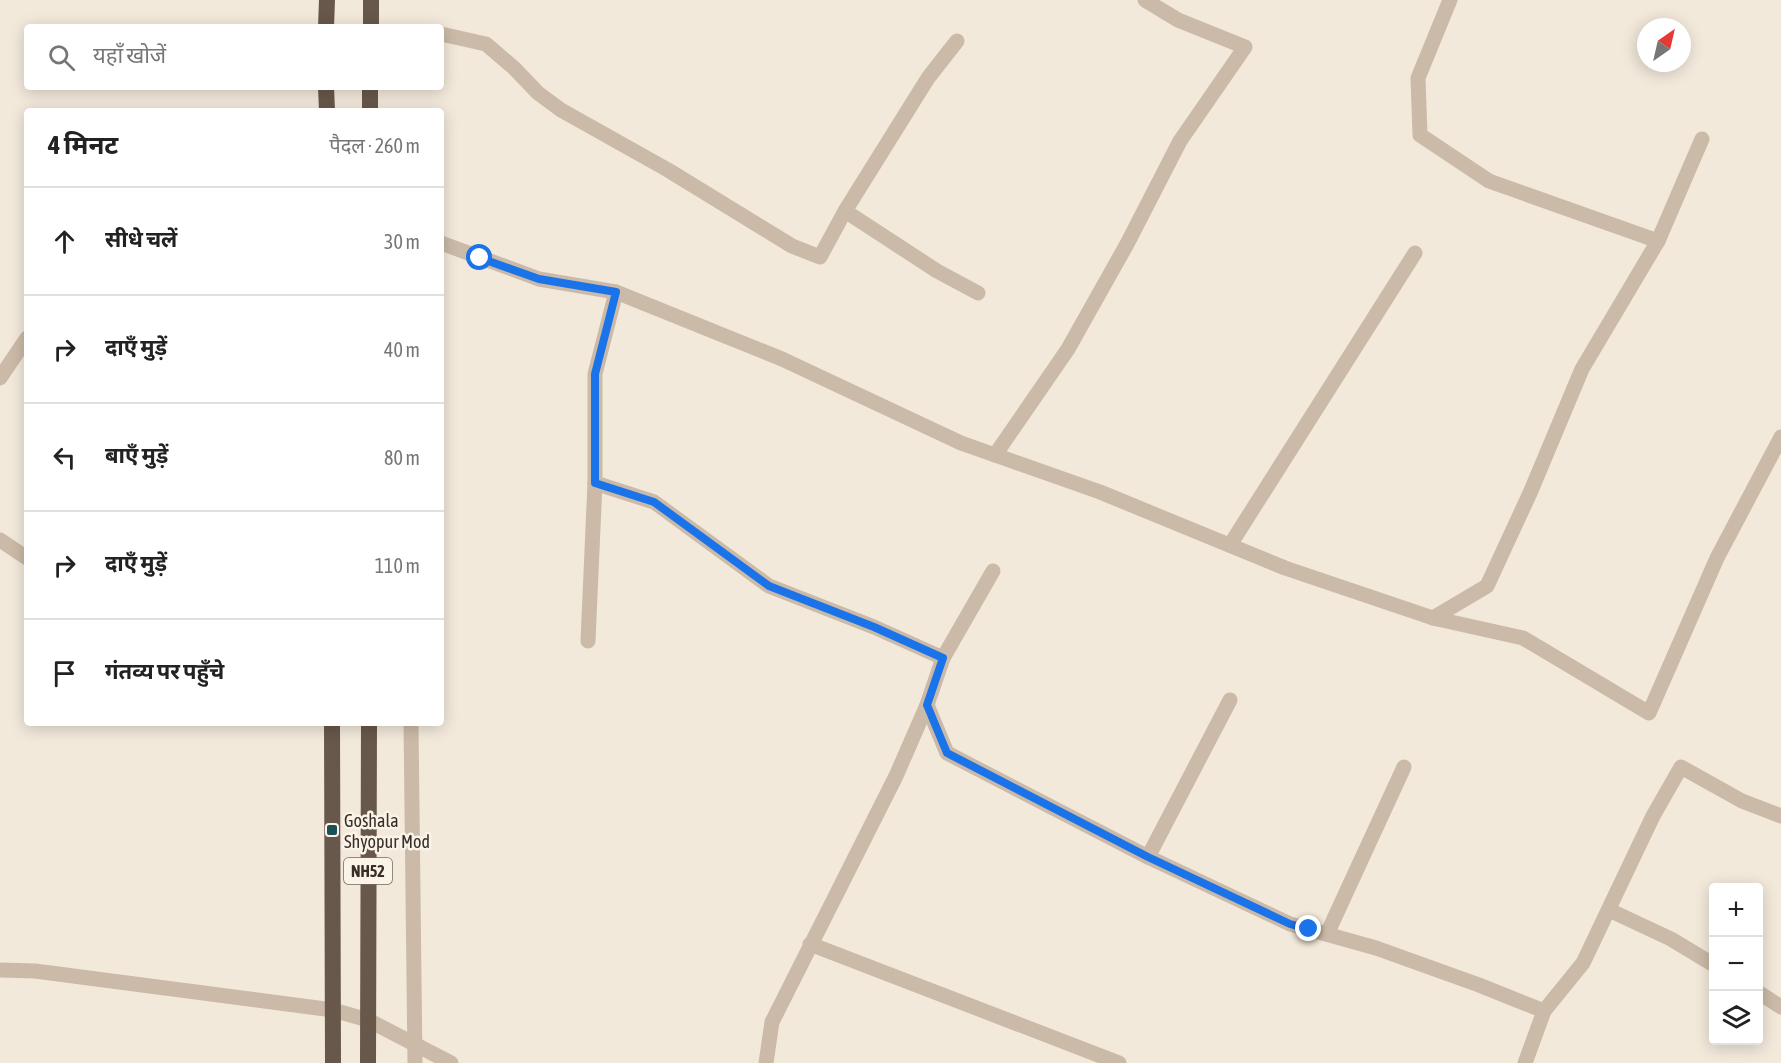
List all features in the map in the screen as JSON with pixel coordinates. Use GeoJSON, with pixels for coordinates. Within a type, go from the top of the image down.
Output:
{"type":"FeatureCollection","features":[{"type":"Feature","properties":{"kind":"highway"},"geometry":{"type":"LineString","coordinates":[[326,24],[327,0]]}},
{"type":"Feature","properties":{"kind":"highway"},"geometry":{"type":"LineString","coordinates":[[371,0],[371,24]]}},
{"type":"Feature","properties":{"kind":"highway"},"geometry":{"type":"LineString","coordinates":[[326,90],[327,108]]}},
{"type":"Feature","properties":{"kind":"highway"},"geometry":{"type":"LineString","coordinates":[[370,90],[370,108]]}},
{"type":"Feature","properties":{"kind":"highway","name":"NH52"},"geometry":{"type":"LineString","coordinates":[[332,726],[333,1063]]}},
{"type":"Feature","properties":{"kind":"highway","name":"NH52"},"geometry":{"type":"LineString","coordinates":[[368,1063],[369,726]]}},
{"type":"Feature","properties":{"kind":"street"},"geometry":{"type":"LineString","coordinates":[[994,455],[1068,349],[1127,244],[1180,141],[1245,47],[1178,20],[1145,0]]}},
{"type":"Feature","properties":{"kind":"street"},"geometry":{"type":"LineString","coordinates":[[1450,0],[1418,78],[1420,135],[1489,181],[1658,241]]}},
{"type":"Feature","properties":{"kind":"street"},"geometry":{"type":"LineString","coordinates":[[444,35],[486,44],[514,68],[537,93],[561,110],[668,170],[792,246],[820,257],[845,211],[928,78],[957,41]]}},
{"type":"Feature","properties":{"kind":"street"},"geometry":{"type":"LineString","coordinates":[[1433,618],[1487,586],[1530,493],[1582,369],[1658,241],[1702,139]]}},
{"type":"Feature","properties":{"kind":"street"},"geometry":{"type":"LineString","coordinates":[[845,211],[937,271],[978,293]]}},
{"type":"Feature","properties":{"kind":"street"},"geometry":{"type":"LineString","coordinates":[[444,244],[539,279],[616,292],[782,359],[961,443],[1100,492],[1285,568],[1433,618],[1523,638],[1649,712],[1717,558],[1781,437]]}},
{"type":"Feature","properties":{"kind":"street"},"geometry":{"type":"LineString","coordinates":[[1230,545],[1415,253]]}},
{"type":"Feature","properties":{"kind":"street"},"geometry":{"type":"LineString","coordinates":[[588,641],[595,483],[595,374],[616,292]]}},
{"type":"Feature","properties":{"kind":"street"},"geometry":{"type":"LineString","coordinates":[[0,378],[24,343]]}},
{"type":"Feature","properties":{"kind":"street"},"geometry":{"type":"LineString","coordinates":[[595,483],[654,502],[769,586],[874,627],[943,658]]}},
{"type":"Feature","properties":{"kind":"street"},"geometry":{"type":"LineString","coordinates":[[0,540],[24,556]]}},
{"type":"Feature","properties":{"kind":"street"},"geometry":{"type":"LineString","coordinates":[[766,1063],[772,1022],[896,776],[927,705],[943,658],[993,570]]}},
{"type":"Feature","properties":{"kind":"street"},"geometry":{"type":"LineString","coordinates":[[1148,857],[1230,700]]}},
{"type":"Feature","properties":{"kind":"street"},"geometry":{"type":"LineString","coordinates":[[927,705],[947,753],[1148,857],[1290,924],[1376,948],[1544,1011]]}},
{"type":"Feature","properties":{"kind":"street"},"geometry":{"type":"LineString","coordinates":[[411,726],[416,1063]]}},
{"type":"Feature","properties":{"kind":"street"},"geometry":{"type":"LineString","coordinates":[[1327,934],[1404,767]]}},
{"type":"Feature","properties":{"kind":"street"},"geometry":{"type":"LineString","coordinates":[[1525,1063],[1544,1011],[1583,963],[1653,816],[1681,767],[1742,801],[1781,816]]}},
{"type":"Feature","properties":{"kind":"street"},"geometry":{"type":"LineString","coordinates":[[1609,910],[1671,939],[1709,962]]}},
{"type":"Feature","properties":{"kind":"street"},"geometry":{"type":"LineString","coordinates":[[810,944],[1119,1063]]}},
{"type":"Feature","properties":{"kind":"street"},"geometry":{"type":"LineString","coordinates":[[0,970],[34,971],[333,1010],[368,1020],[451,1063]]}},
{"type":"Feature","properties":{"kind":"street"},"geometry":{"type":"LineString","coordinates":[[1763,995],[1781,1006]]}},
{"type":"Feature","properties":{"kind":"place","name":"Goshala Shyopur Mod"},"geometry":{"type":"Point","coordinates":[332,830]}},
{"type":"Feature","properties":{"kind":"route"},"geometry":{"type":"LineString","coordinates":[[480,258],[539,279],[616,292],[595,374],[595,483],[654,502],[769,586],[874,627],[943,658],[927,705],[947,753],[1148,857],[1290,924],[1309,929]]}}]}
